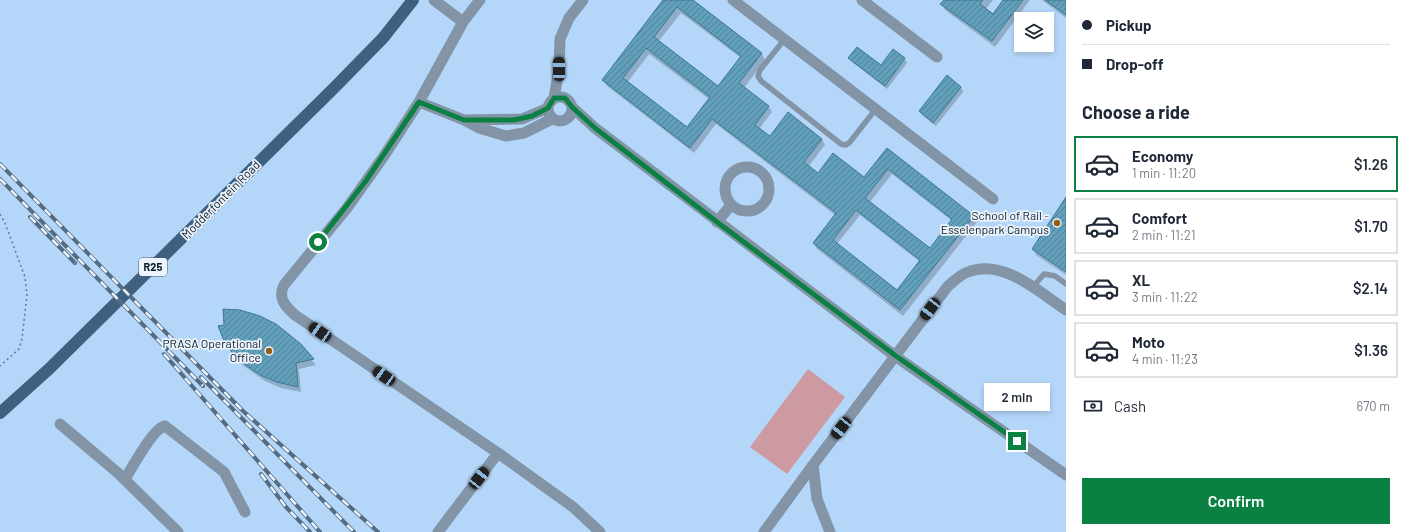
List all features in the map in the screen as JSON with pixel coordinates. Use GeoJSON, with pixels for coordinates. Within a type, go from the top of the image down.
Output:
{"type":"FeatureCollection","features":[{"type":"Feature","properties":{"kind":"main road","name":"Modderfontein Road"},"geometry":{"type":"LineString","coordinates":[[0,413],[23,394],[333,89],[383,38],[413,0]]}},
{"type":"Feature","properties":{"kind":"main road","name":"Modderfontein Road"},"geometry":{"type":"LineString","coordinates":[[0,422],[23,394]]}},
{"type":"Feature","properties":{"kind":"street"},"geometry":{"type":"LineString","coordinates":[[434,0],[463,22]]}},
{"type":"Feature","properties":{"kind":"street"},"geometry":{"type":"LineString","coordinates":[[480,0],[463,22],[419,102],[384,156],[347,208],[284,285],[282,289],[282,298],[285,306],[295,315],[498,453],[573,507],[600,532]]}},
{"type":"Feature","properties":{"kind":"street"},"geometry":{"type":"LineString","coordinates":[[464,120],[522,119],[548,108],[554,98],[559,69],[560,40],[569,18],[583,0]]}},
{"type":"Feature","properties":{"kind":"street"},"geometry":{"type":"LineString","coordinates":[[733,0],[993,199]]}},
{"type":"Feature","properties":{"kind":"street"},"geometry":{"type":"LineString","coordinates":[[862,0],[936,57]]}},
{"type":"Feature","properties":{"kind":"street"},"geometry":{"type":"LineString","coordinates":[[559,69],[565,98],[572,107],[595,128],[717,222],[896,356],[1066,475]]}},
{"type":"Feature","properties":{"kind":"street"},"geometry":{"type":"LineString","coordinates":[[554,98],[565,98]]}},
{"type":"Feature","properties":{"kind":"street"},"geometry":{"type":"LineString","coordinates":[[419,102],[495,134],[508,136],[524,133],[552,119],[564,120],[595,128]]}},
{"type":"Feature","properties":{"kind":"street"},"geometry":{"type":"LineString","coordinates":[[564,120],[570,115],[572,107]]}},
{"type":"Feature","properties":{"kind":"street"},"geometry":{"type":"LineString","coordinates":[[548,108],[552,119]]}},
{"type":"Feature","properties":{"kind":"street"},"geometry":{"type":"LineString","coordinates":[[508,120],[508,136]]}},
{"type":"Feature","properties":{"kind":"street"},"geometry":{"type":"LineString","coordinates":[[748,167],[762,173],[767,179],[768,194],[760,207],[746,212],[731,206],[724,192],[728,177],[733,171],[748,167]]}},
{"type":"Feature","properties":{"kind":"street"},"geometry":{"type":"LineString","coordinates":[[717,222],[731,206]]}},
{"type":"Feature","properties":{"kind":"street"},"geometry":{"type":"LineString","coordinates":[[764,532],[948,286],[966,272],[983,268],[1004,272],[1033,287],[1066,310]]}},
{"type":"Feature","properties":{"kind":"street"},"geometry":{"type":"LineString","coordinates":[[60,424],[124,479],[178,532]]}},
{"type":"Feature","properties":{"kind":"street"},"geometry":{"type":"LineString","coordinates":[[124,479],[152,437],[160,428],[165,426],[224,472],[245,512]]}},
{"type":"Feature","properties":{"kind":"street"},"geometry":{"type":"LineString","coordinates":[[438,532],[498,453]]}},
{"type":"Feature","properties":{"kind":"street"},"geometry":{"type":"LineString","coordinates":[[813,465],[817,499],[830,532]]}},
{"type":"Feature","properties":{"kind":"lane"},"geometry":{"type":"LineString","coordinates":[[784,40],[760,70],[758,76],[762,81],[841,144],[846,145],[850,142],[875,110]]}},
{"type":"Feature","properties":{"kind":"lane"},"geometry":{"type":"LineString","coordinates":[[1033,287],[1044,274],[1055,276],[1066,284]]}},
{"type":"Feature","properties":{"kind":"path"},"geometry":{"type":"LineString","coordinates":[[0,214],[6,223],[25,277],[27,295],[22,339],[19,349],[0,366]]}},
{"type":"Feature","properties":{"kind":"shaded area"},"geometry":{"type":"Polygon","coordinates":[[[808,369],[845,397],[787,474],[750,447],[808,369]]]}},
{"type":"Feature","properties":{"kind":"building"},"geometry":{"type":"Polygon","coordinates":[[[663,0],[693,0],[762,53],[739,83],[769,106],[755,125],[770,136],[788,112],[822,139],[804,162],[818,173],[833,153],[864,177],[887,148],[974,216],[900,310],[813,243],[836,213],[712,119],[690,148],[602,80],[663,0]],[[677,7],[654,37],[718,86],[741,56],[677,7]],[[646,48],[623,78],[687,127],[710,97],[646,48]],[[888,169],[865,198],[930,248],[952,219],[888,169]],[[856,210],[833,240],[897,290],[920,260],[856,210]]]}},
{"type":"Feature","properties":{"kind":"building"},"geometry":{"type":"Polygon","coordinates":[[[944,0],[983,0],[980,4],[993,14],[1003,0],[1023,0],[992,41],[940,4],[944,0]]]}},
{"type":"Feature","properties":{"kind":"building"},"geometry":{"type":"Polygon","coordinates":[[[1045,0],[1066,0],[1066,15],[1045,0]]]}},
{"type":"Feature","properties":{"kind":"building"},"geometry":{"type":"Polygon","coordinates":[[[857,47],[881,65],[893,49],[905,58],[885,86],[848,58],[857,47]]]}},
{"type":"Feature","properties":{"kind":"building"},"geometry":{"type":"Polygon","coordinates":[[[947,75],[961,87],[933,123],[919,111],[947,75]]]}},
{"type":"Feature","properties":{"kind":"building","name":"School of Rail - Esselenpark Campus"},"geometry":{"type":"Polygon","coordinates":[[[1066,197],[1066,272],[1032,249],[1066,197]]]}},
{"type":"Feature","properties":{"kind":"building","name":"PRASA Operational Office"},"geometry":{"type":"Polygon","coordinates":[[[223,309],[240,310],[260,316],[276,324],[301,344],[314,359],[296,363],[298,387],[277,382],[260,375],[236,358],[224,341],[218,326],[224,325],[223,309]]]}},
{"type":"Feature","properties":{"kind":"railway"},"geometry":{"type":"LineString","coordinates":[[0,164],[242,410],[378,532]]}},
{"type":"Feature","properties":{"kind":"railway"},"geometry":{"type":"LineString","coordinates":[[0,179],[203,386]]}},
{"type":"Feature","properties":{"kind":"railway"},"geometry":{"type":"LineString","coordinates":[[30,217],[75,263]]}},
{"type":"Feature","properties":{"kind":"railway"},"geometry":{"type":"LineString","coordinates":[[164,354],[320,532]]}},
{"type":"Feature","properties":{"kind":"railway"},"geometry":{"type":"LineString","coordinates":[[201,377],[354,532]]}},
{"type":"Feature","properties":{"kind":"railway"},"geometry":{"type":"LineString","coordinates":[[261,474],[286,507],[310,532]]}},
{"type":"Feature","properties":{"kind":"place","name":"School of Rail - Esselenpark Campus"},"geometry":{"type":"Point","coordinates":[1057,223]}},
{"type":"Feature","properties":{"kind":"place","name":"PRASA Operational Office"},"geometry":{"type":"Point","coordinates":[269,351]}},
{"type":"Feature","properties":{"kind":"route"},"geometry":{"type":"LineString","coordinates":[[318,242],[347,208],[384,156],[419,102],[464,120],[514,120],[532,116],[548,108],[549,104],[554,98],[565,98],[571,103],[572,107],[595,128],[717,222],[896,356],[1017,441]]}}]}
